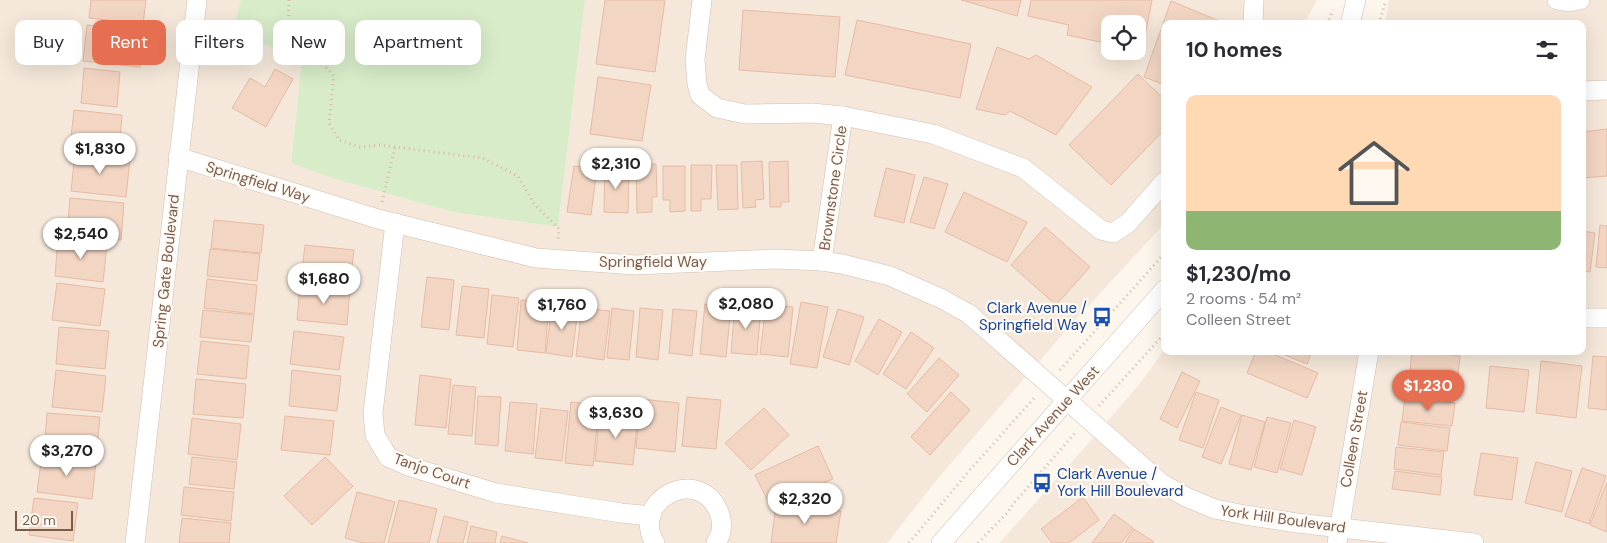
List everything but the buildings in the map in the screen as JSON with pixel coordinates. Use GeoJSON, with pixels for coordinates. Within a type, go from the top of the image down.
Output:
{"type":"FeatureCollection","features":[{"type":"Feature","properties":{"kind":"street","name":"Spring Gate Boulevard"},"geometry":{"type":"LineString","coordinates":[[135,543],[197,0]]}},
{"type":"Feature","properties":{"kind":"street","name":"Brownstone Circle"},"geometry":{"type":"LineString","coordinates":[[702,0],[695,59],[700,95],[717,108],[745,114],[812,113],[843,116],[934,134],[1024,168],[1101,230],[1113,233],[1128,223],[1161,186]]}},
{"type":"Feature","properties":{"kind":"street"},"geometry":{"type":"LineString","coordinates":[[1253,20],[1254,0]]}},
{"type":"Feature","properties":{"kind":"street"},"geometry":{"type":"LineString","coordinates":[[1351,20],[1356,0]]}},
{"type":"Feature","properties":{"kind":"street"},"geometry":{"type":"LineString","coordinates":[[1557,0],[1569,2],[1580,0]]}},
{"type":"Feature","properties":{"kind":"street"},"geometry":{"type":"LineString","coordinates":[[1586,91],[1607,90]]}},
{"type":"Feature","properties":{"kind":"street","name":"Brownstone Circle"},"geometry":{"type":"LineString","coordinates":[[822,261],[843,116]]}},
{"type":"Feature","properties":{"kind":"street","name":"Springfield Way"},"geometry":{"type":"LineString","coordinates":[[178,157],[387,221],[536,258],[635,265],[775,259],[822,261],[890,276],[942,299],[969,314],[1068,401]]}},
{"type":"Feature","properties":{"kind":"street","name":"Tanjo Court"},"geometry":{"type":"LineString","coordinates":[[387,221],[373,413],[375,436],[388,457],[411,467],[496,493],[651,516]]}},
{"type":"Feature","properties":{"kind":"street","name":"Clark Avenue West"},"geometry":{"type":"LineString","coordinates":[[941,543],[1161,294]]}},
{"type":"Feature","properties":{"kind":"street"},"geometry":{"type":"LineString","coordinates":[[1586,318],[1607,318]]}},
{"type":"Feature","properties":{"kind":"street","name":"Colleen Street"},"geometry":{"type":"LineString","coordinates":[[1338,535],[1368,355]]}},
{"type":"Feature","properties":{"kind":"street","name":"York Hill Boulevard"},"geometry":{"type":"LineString","coordinates":[[1068,401],[1161,483],[1186,497],[1215,509],[1338,535],[1474,543]]}},
{"type":"Feature","properties":{"kind":"street"},"geometry":{"type":"LineString","coordinates":[[655,543],[650,529],[651,516],[655,506],[663,497],[673,491],[684,488],[696,490],[707,495],[716,504],[721,515],[722,527],[716,543]]}},
{"type":"Feature","properties":{"kind":"path"},"geometry":{"type":"LineString","coordinates":[[289,0],[288,35],[321,62],[334,76],[329,123],[339,140],[360,147],[380,145],[482,158],[518,176],[534,204],[559,229],[556,259]]}},
{"type":"Feature","properties":{"kind":"path"},"geometry":{"type":"LineString","coordinates":[[1379,20],[1386,0]]}},
{"type":"Feature","properties":{"kind":"path"},"geometry":{"type":"LineString","coordinates":[[387,221],[395,147]]}},
{"type":"Feature","properties":{"kind":"path","name":"Clark Avenue West"},"geometry":{"type":"LineString","coordinates":[[1069,359],[1161,257]]}},
{"type":"Feature","properties":{"kind":"path","name":"Clark Avenue West"},"geometry":{"type":"LineString","coordinates":[[1108,396],[1161,337]]}},
{"type":"Feature","properties":{"kind":"path","name":"Clark Avenue West"},"geometry":{"type":"LineString","coordinates":[[909,543],[1025,408]]}},
{"type":"Feature","properties":{"kind":"path","name":"Clark Avenue West"},"geometry":{"type":"LineString","coordinates":[[978,543],[1008,512],[1065,444]]}},
{"type":"Feature","properties":{"kind":"shaded area"},"geometry":{"type":"Polygon","coordinates":[[[0,0],[241,0],[236,20],[176,20],[176,65],[263,65],[263,44],[273,48],[273,65],[301,65],[291,163],[335,179],[453,212],[558,227],[585,0],[1317,0],[1306,20],[1161,20],[1161,227],[1068,328],[940,476],[887,543],[0,543],[0,0]]]}},
{"type":"Feature","properties":{"kind":"shaded area"},"geometry":{"type":"Polygon","coordinates":[[[1389,0],[1607,0],[1607,543],[999,543],[1138,386],[1161,354],[1586,355],[1586,20],[1386,20],[1389,0]]]}},
{"type":"Feature","properties":{"kind":"green space"},"geometry":{"type":"Polygon","coordinates":[[[241,0],[585,0],[558,227],[453,212],[335,179],[291,163],[301,65],[345,65],[345,20],[273,20],[273,48],[263,44],[263,20],[236,20],[241,0]]]}},
{"type":"Feature","properties":{"kind":"place","name":"Clark Avenue / Springfield Way"},"geometry":{"type":"Point","coordinates":[1102,317]}},
{"type":"Feature","properties":{"kind":"place","name":"Clark Avenue / York Hill Boulevard"},"geometry":{"type":"Point","coordinates":[1042,483]}}]}
